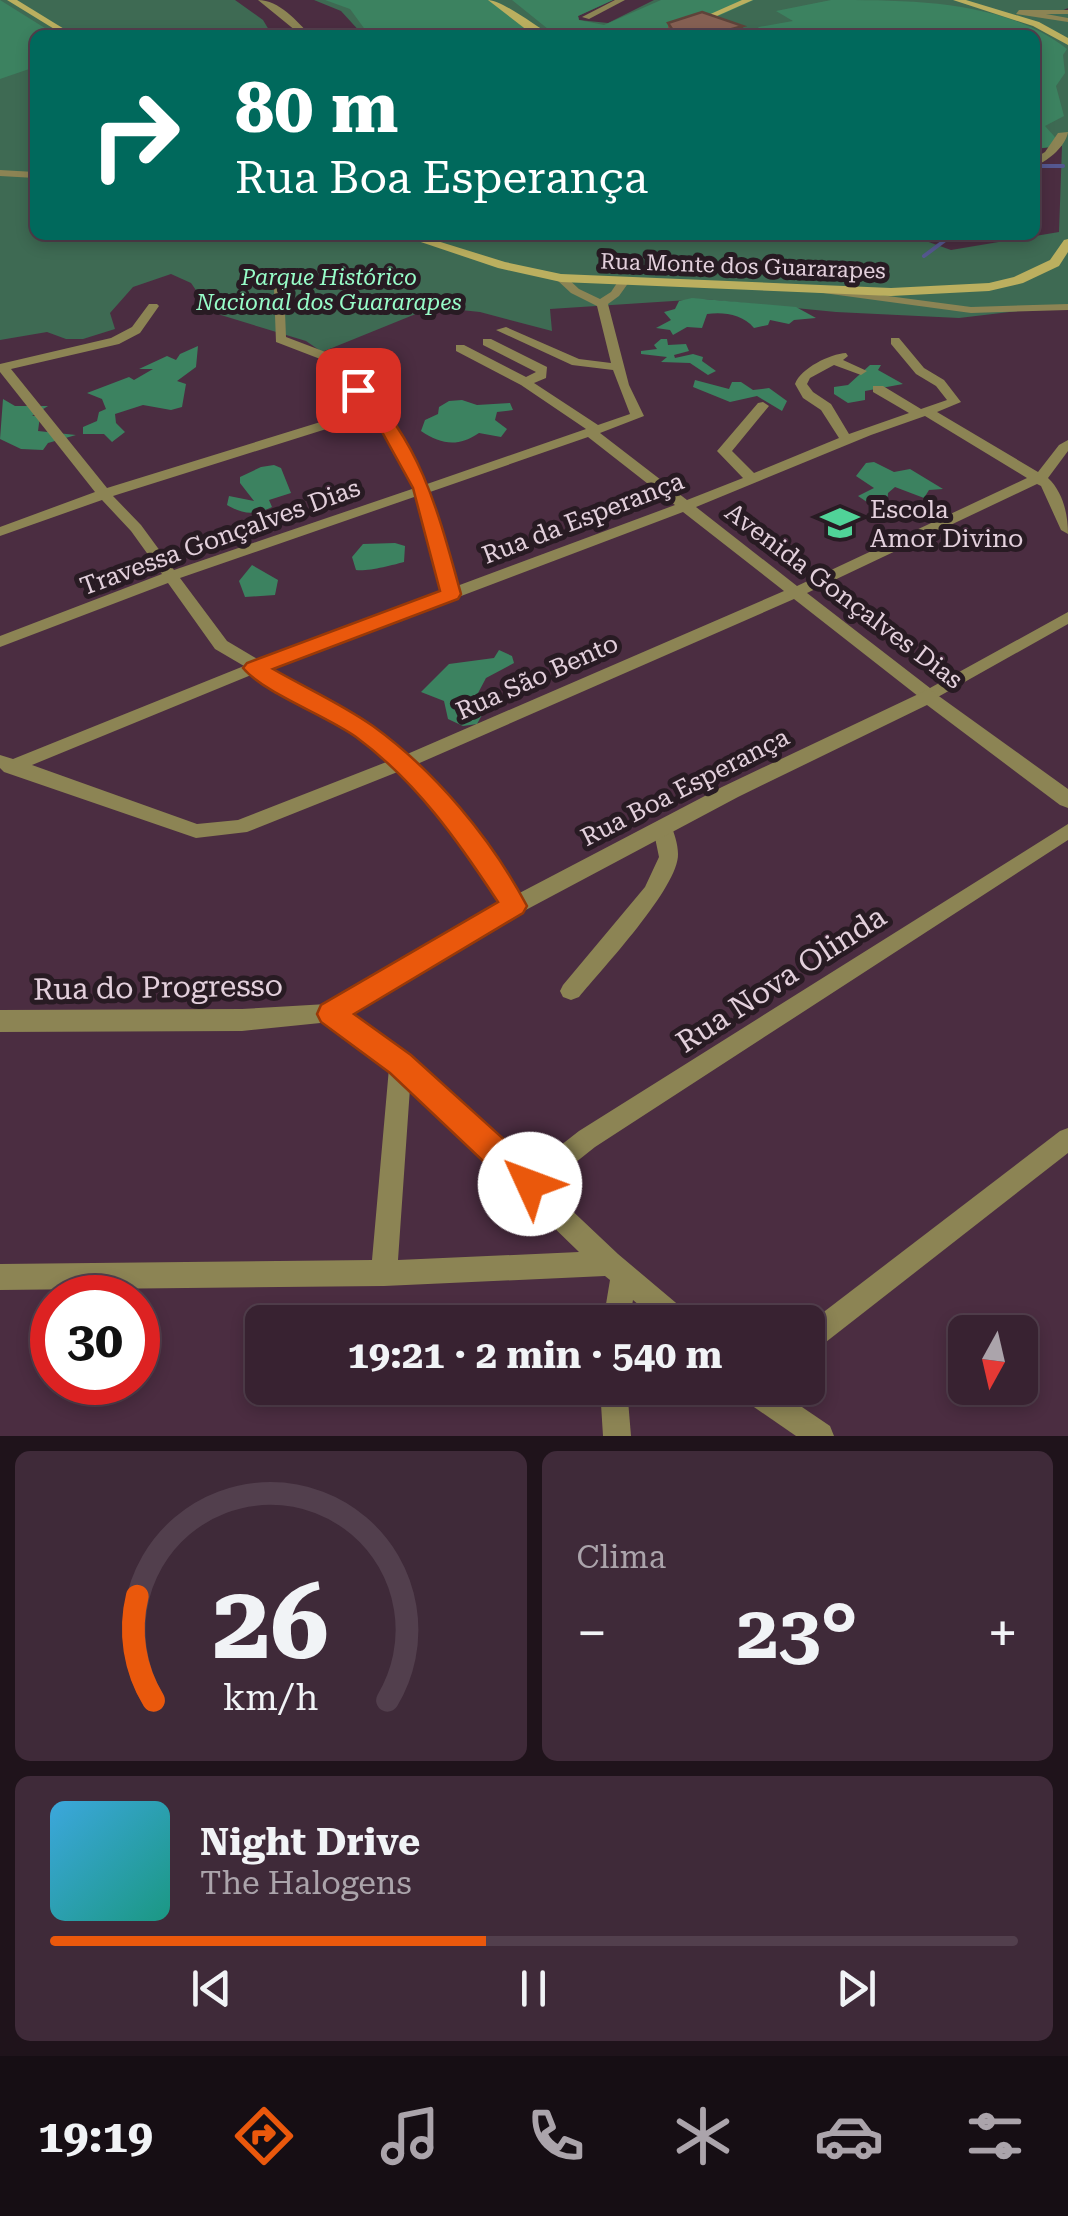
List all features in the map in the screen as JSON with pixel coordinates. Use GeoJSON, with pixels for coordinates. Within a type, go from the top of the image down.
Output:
{"type":"FeatureCollection","features":[{"type":"Feature","properties":{"kind":"main road"},"geometry":{"type":"LineString","coordinates":[[11,0],[62,30]]}},
{"type":"Feature","properties":{"kind":"main road"},"geometry":{"type":"LineString","coordinates":[[492,0],[534,30]]}},
{"type":"Feature","properties":{"kind":"main road"},"geometry":{"type":"LineString","coordinates":[[678,30],[749,0]]}},
{"type":"Feature","properties":{"kind":"main road"},"geometry":{"type":"LineString","coordinates":[[957,0],[1036,24],[1068,42]]}},
{"type":"Feature","properties":{"kind":"main road","name":"Rua Monte dos Guararapes"},"geometry":{"type":"LineString","coordinates":[[422,240],[502,265],[561,278],[924,292],[989,288],[1041,271],[1055,262],[1068,243]]}},
{"type":"Feature","properties":{"kind":"street"},"geometry":{"type":"LineString","coordinates":[[262,0],[286,14],[301,30]]}},
{"type":"Feature","properties":{"kind":"street"},"geometry":{"type":"LineString","coordinates":[[586,17],[621,0]]}},
{"type":"Feature","properties":{"kind":"street"},"geometry":{"type":"LineString","coordinates":[[1068,12],[1019,12],[1068,20]]}},
{"type":"Feature","properties":{"kind":"street"},"geometry":{"type":"LineString","coordinates":[[1040,159],[1049,154],[1062,135],[1068,135]]}},
{"type":"Feature","properties":{"kind":"street"},"geometry":{"type":"LineString","coordinates":[[0,173],[30,175]]}},
{"type":"Feature","properties":{"kind":"street"},"geometry":{"type":"LineString","coordinates":[[561,278],[574,291],[602,303],[623,282]]}},
{"type":"Feature","properties":{"kind":"street"},"geometry":{"type":"LineString","coordinates":[[280,289],[282,342],[332,359],[378,410],[422,488],[450,594]]}},
{"type":"Feature","properties":{"kind":"street"},"geometry":{"type":"LineString","coordinates":[[815,289],[971,310],[1068,307]]}},
{"type":"Feature","properties":{"kind":"street","name":"Travessa Gonçalves Dias"},"geometry":{"type":"LineString","coordinates":[[0,642],[171,576],[638,414],[625,394],[602,303]]}},
{"type":"Feature","properties":{"kind":"street"},"geometry":{"type":"LineString","coordinates":[[153,306],[128,336],[95,348],[2,368],[136,528],[221,645],[363,730],[403,763],[460,824],[514,906]]}},
{"type":"Feature","properties":{"kind":"street"},"geometry":{"type":"LineString","coordinates":[[502,330],[576,362],[618,367]]}},
{"type":"Feature","properties":{"kind":"street","name":"Rua da Esperança"},"geometry":{"type":"LineString","coordinates":[[5,764],[951,404],[956,399],[920,371],[895,341]]}},
{"type":"Feature","properties":{"kind":"street"},"geometry":{"type":"LineString","coordinates":[[487,342],[543,370],[542,375],[526,382]]}},
{"type":"Feature","properties":{"kind":"street","name":"Avenida Gonçalves Dias"},"geometry":{"type":"LineString","coordinates":[[460,348],[526,382],[594,431],[683,507],[1068,800]]}},
{"type":"Feature","properties":{"kind":"street"},"geometry":{"type":"LineString","coordinates":[[847,441],[826,408],[808,395],[801,384],[804,376],[837,358],[861,372]]}},
{"type":"Feature","properties":{"kind":"street"},"geometry":{"type":"LineString","coordinates":[[878,389],[1043,481],[1068,488]]}},
{"type":"Feature","properties":{"kind":"street"},"geometry":{"type":"LineString","coordinates":[[752,480],[724,452],[763,406]]}},
{"type":"Feature","properties":{"kind":"street"},"geometry":{"type":"LineString","coordinates":[[0,532],[104,494],[378,410]]}},
{"type":"Feature","properties":{"kind":"street","name":"Rua São Bento"},"geometry":{"type":"LineString","coordinates":[[5,764],[196,831],[221,831],[309,803],[403,763],[1043,481],[1054,459],[1068,444]]}},
{"type":"Feature","properties":{"kind":"street"},"geometry":{"type":"LineString","coordinates":[[1043,481],[1068,530]]}},
{"type":"Feature","properties":{"kind":"street","name":"Rua Boa Esperança"},"geometry":{"type":"LineString","coordinates":[[331,1014],[514,906],[929,696],[1068,617]]}},
{"type":"Feature","properties":{"kind":"street"},"geometry":{"type":"LineString","coordinates":[[571,991],[653,892],[670,857],[663,828]]}},
{"type":"Feature","properties":{"kind":"street","name":"Rua Nova Olinda"},"geometry":{"type":"LineString","coordinates":[[530,1184],[587,1139],[1068,831]]}},
{"type":"Feature","properties":{"kind":"street"},"geometry":{"type":"LineString","coordinates":[[331,1014],[401,1064],[658,1305]]}},
{"type":"Feature","properties":{"kind":"street","name":"Rua do Progresso"},"geometry":{"type":"LineString","coordinates":[[0,1021],[242,1020],[331,1014]]}},
{"type":"Feature","properties":{"kind":"street"},"geometry":{"type":"LineString","coordinates":[[384,1273],[401,1064]]}},
{"type":"Feature","properties":{"kind":"street"},"geometry":{"type":"LineString","coordinates":[[825,1327],[1068,1139]]}},
{"type":"Feature","properties":{"kind":"street"},"geometry":{"type":"LineString","coordinates":[[0,1277],[616,1268]]}},
{"type":"Feature","properties":{"kind":"street"},"geometry":{"type":"LineString","coordinates":[[616,1268],[616,1305]]}},
{"type":"Feature","properties":{"kind":"street"},"geometry":{"type":"LineString","coordinates":[[615,1405],[617,1436]]}},
{"type":"Feature","properties":{"kind":"street"},"geometry":{"type":"LineString","coordinates":[[776,1405],[820,1436]]}},
{"type":"Feature","properties":{"kind":"green space","name":"Parque Histórico Nacional dos Guararapes"},"geometry":{"type":"Polygon","coordinates":[[[0,0],[235,0],[263,20],[269,30],[30,30],[30,240],[923,240],[951,250],[1011,240],[1040,240],[1040,235],[1059,232],[1062,146],[1040,148],[1040,30],[358,30],[341,11],[314,0],[613,0],[578,16],[579,20],[608,23],[654,0],[1068,0],[1068,8],[1059,12],[1068,14],[1068,305],[959,318],[836,312],[704,299],[550,309],[552,331],[480,312],[433,307],[322,352],[306,341],[211,312],[191,283],[171,274],[133,287],[110,313],[115,329],[83,339],[66,339],[47,332],[0,340],[0,0]]]}},
{"type":"Feature","properties":{"kind":"green space"},"geometry":{"type":"Polygon","coordinates":[[[0,0],[48,30],[30,30],[30,69],[0,79],[0,0]]]}},
{"type":"Feature","properties":{"kind":"green space"},"geometry":{"type":"Polygon","coordinates":[[[325,0],[489,0],[534,30],[365,30],[350,9],[325,0]]]}},
{"type":"Feature","properties":{"kind":"green space"},"geometry":{"type":"Polygon","coordinates":[[[512,0],[613,0],[578,16],[579,20],[604,25],[661,0],[754,0],[687,30],[548,29],[512,0]]]}},
{"type":"Feature","properties":{"kind":"green space"},"geometry":{"type":"Polygon","coordinates":[[[831,0],[924,3],[986,12],[1035,30],[755,30],[793,21],[776,11],[831,0]]]}},
{"type":"Feature","properties":{"kind":"green space"},"geometry":{"type":"Polygon","coordinates":[[[1040,32],[1067,49],[1063,55],[1065,73],[1056,86],[1064,116],[1045,126],[1062,145],[1040,148],[1040,32]]]}},
{"type":"Feature","properties":{"kind":"green space"},"geometry":{"type":"Polygon","coordinates":[[[692,298],[796,307],[816,318],[789,324],[770,320],[768,325],[754,328],[738,317],[713,313],[707,314],[702,328],[687,327],[673,335],[670,330],[656,328],[671,320],[664,312],[675,309],[679,301],[692,298]]]}},
{"type":"Feature","properties":{"kind":"green space"},"geometry":{"type":"Polygon","coordinates":[[[667,339],[668,345],[686,344],[689,351],[674,355],[675,358],[693,354],[703,357],[702,361],[716,371],[708,375],[690,363],[661,362],[667,357],[641,354],[657,349],[654,345],[667,339]]]}},
{"type":"Feature","properties":{"kind":"green space"},"geometry":{"type":"Polygon","coordinates":[[[198,346],[196,367],[177,381],[186,384],[182,407],[171,410],[143,405],[115,414],[116,423],[125,432],[112,442],[104,434],[83,434],[83,427],[97,421],[99,412],[106,409],[102,399],[87,393],[129,377],[134,380],[153,369],[139,369],[167,356],[176,360],[198,346]]]}},
{"type":"Feature","properties":{"kind":"green space"},"geometry":{"type":"Polygon","coordinates":[[[870,365],[881,365],[878,370],[903,384],[865,391],[865,400],[848,403],[834,394],[834,387],[848,385],[870,365]]]}},
{"type":"Feature","properties":{"kind":"green space"},"geometry":{"type":"Polygon","coordinates":[[[695,380],[729,389],[732,382],[741,382],[753,390],[769,388],[787,401],[782,411],[757,396],[730,402],[693,387],[695,380]]]}},
{"type":"Feature","properties":{"kind":"green space"},"geometry":{"type":"Polygon","coordinates":[[[3,399],[15,406],[48,406],[32,416],[40,416],[38,431],[76,435],[48,443],[43,450],[21,449],[0,439],[3,399]]]}},
{"type":"Feature","properties":{"kind":"green space"},"geometry":{"type":"Polygon","coordinates":[[[462,400],[477,405],[510,403],[513,410],[497,412],[495,420],[507,429],[501,437],[479,433],[450,443],[421,431],[425,420],[438,414],[439,407],[462,400]]]}},
{"type":"Feature","properties":{"kind":"green space"},"geometry":{"type":"Polygon","coordinates":[[[874,462],[894,472],[910,469],[943,489],[929,490],[924,498],[895,487],[888,493],[887,505],[876,508],[858,496],[874,488],[856,476],[866,463],[874,462]]]}},
{"type":"Feature","properties":{"kind":"green space"},"geometry":{"type":"Polygon","coordinates":[[[274,465],[281,468],[291,493],[269,500],[272,507],[255,513],[227,505],[229,496],[254,501],[240,483],[240,477],[274,465]]]}},
{"type":"Feature","properties":{"kind":"green space"},"geometry":{"type":"Polygon","coordinates":[[[363,544],[405,546],[404,562],[356,570],[352,557],[363,544]]]}},
{"type":"Feature","properties":{"kind":"green space"},"geometry":{"type":"Polygon","coordinates":[[[252,565],[278,580],[275,595],[245,597],[239,581],[252,565]]]}},
{"type":"Feature","properties":{"kind":"green space"},"geometry":{"type":"Polygon","coordinates":[[[499,650],[512,656],[514,663],[486,678],[477,695],[482,715],[477,724],[463,726],[448,719],[444,701],[421,692],[449,664],[494,658],[499,650]]]}},
{"type":"Feature","properties":{"kind":"building"},"geometry":{"type":"Polygon","coordinates":[[[702,12],[743,26],[728,30],[673,30],[668,23],[702,12]]]}},
{"type":"Feature","properties":{"kind":"waterway"},"geometry":{"type":"LineString","coordinates":[[1040,166],[1063,166]]}},
{"type":"Feature","properties":{"kind":"waterway"},"geometry":{"type":"LineString","coordinates":[[924,256],[945,240]]}},
{"type":"Feature","properties":{"kind":"place","name":"Escola Amor Divino"},"geometry":{"type":"Point","coordinates":[840,523]}},
{"type":"Feature","properties":{"kind":"route"},"geometry":{"type":"LineString","coordinates":[[358,390],[378,410],[422,488],[450,594],[254,668],[363,730],[403,763],[460,824],[514,906],[331,1014],[401,1064],[530,1184]]}}]}
